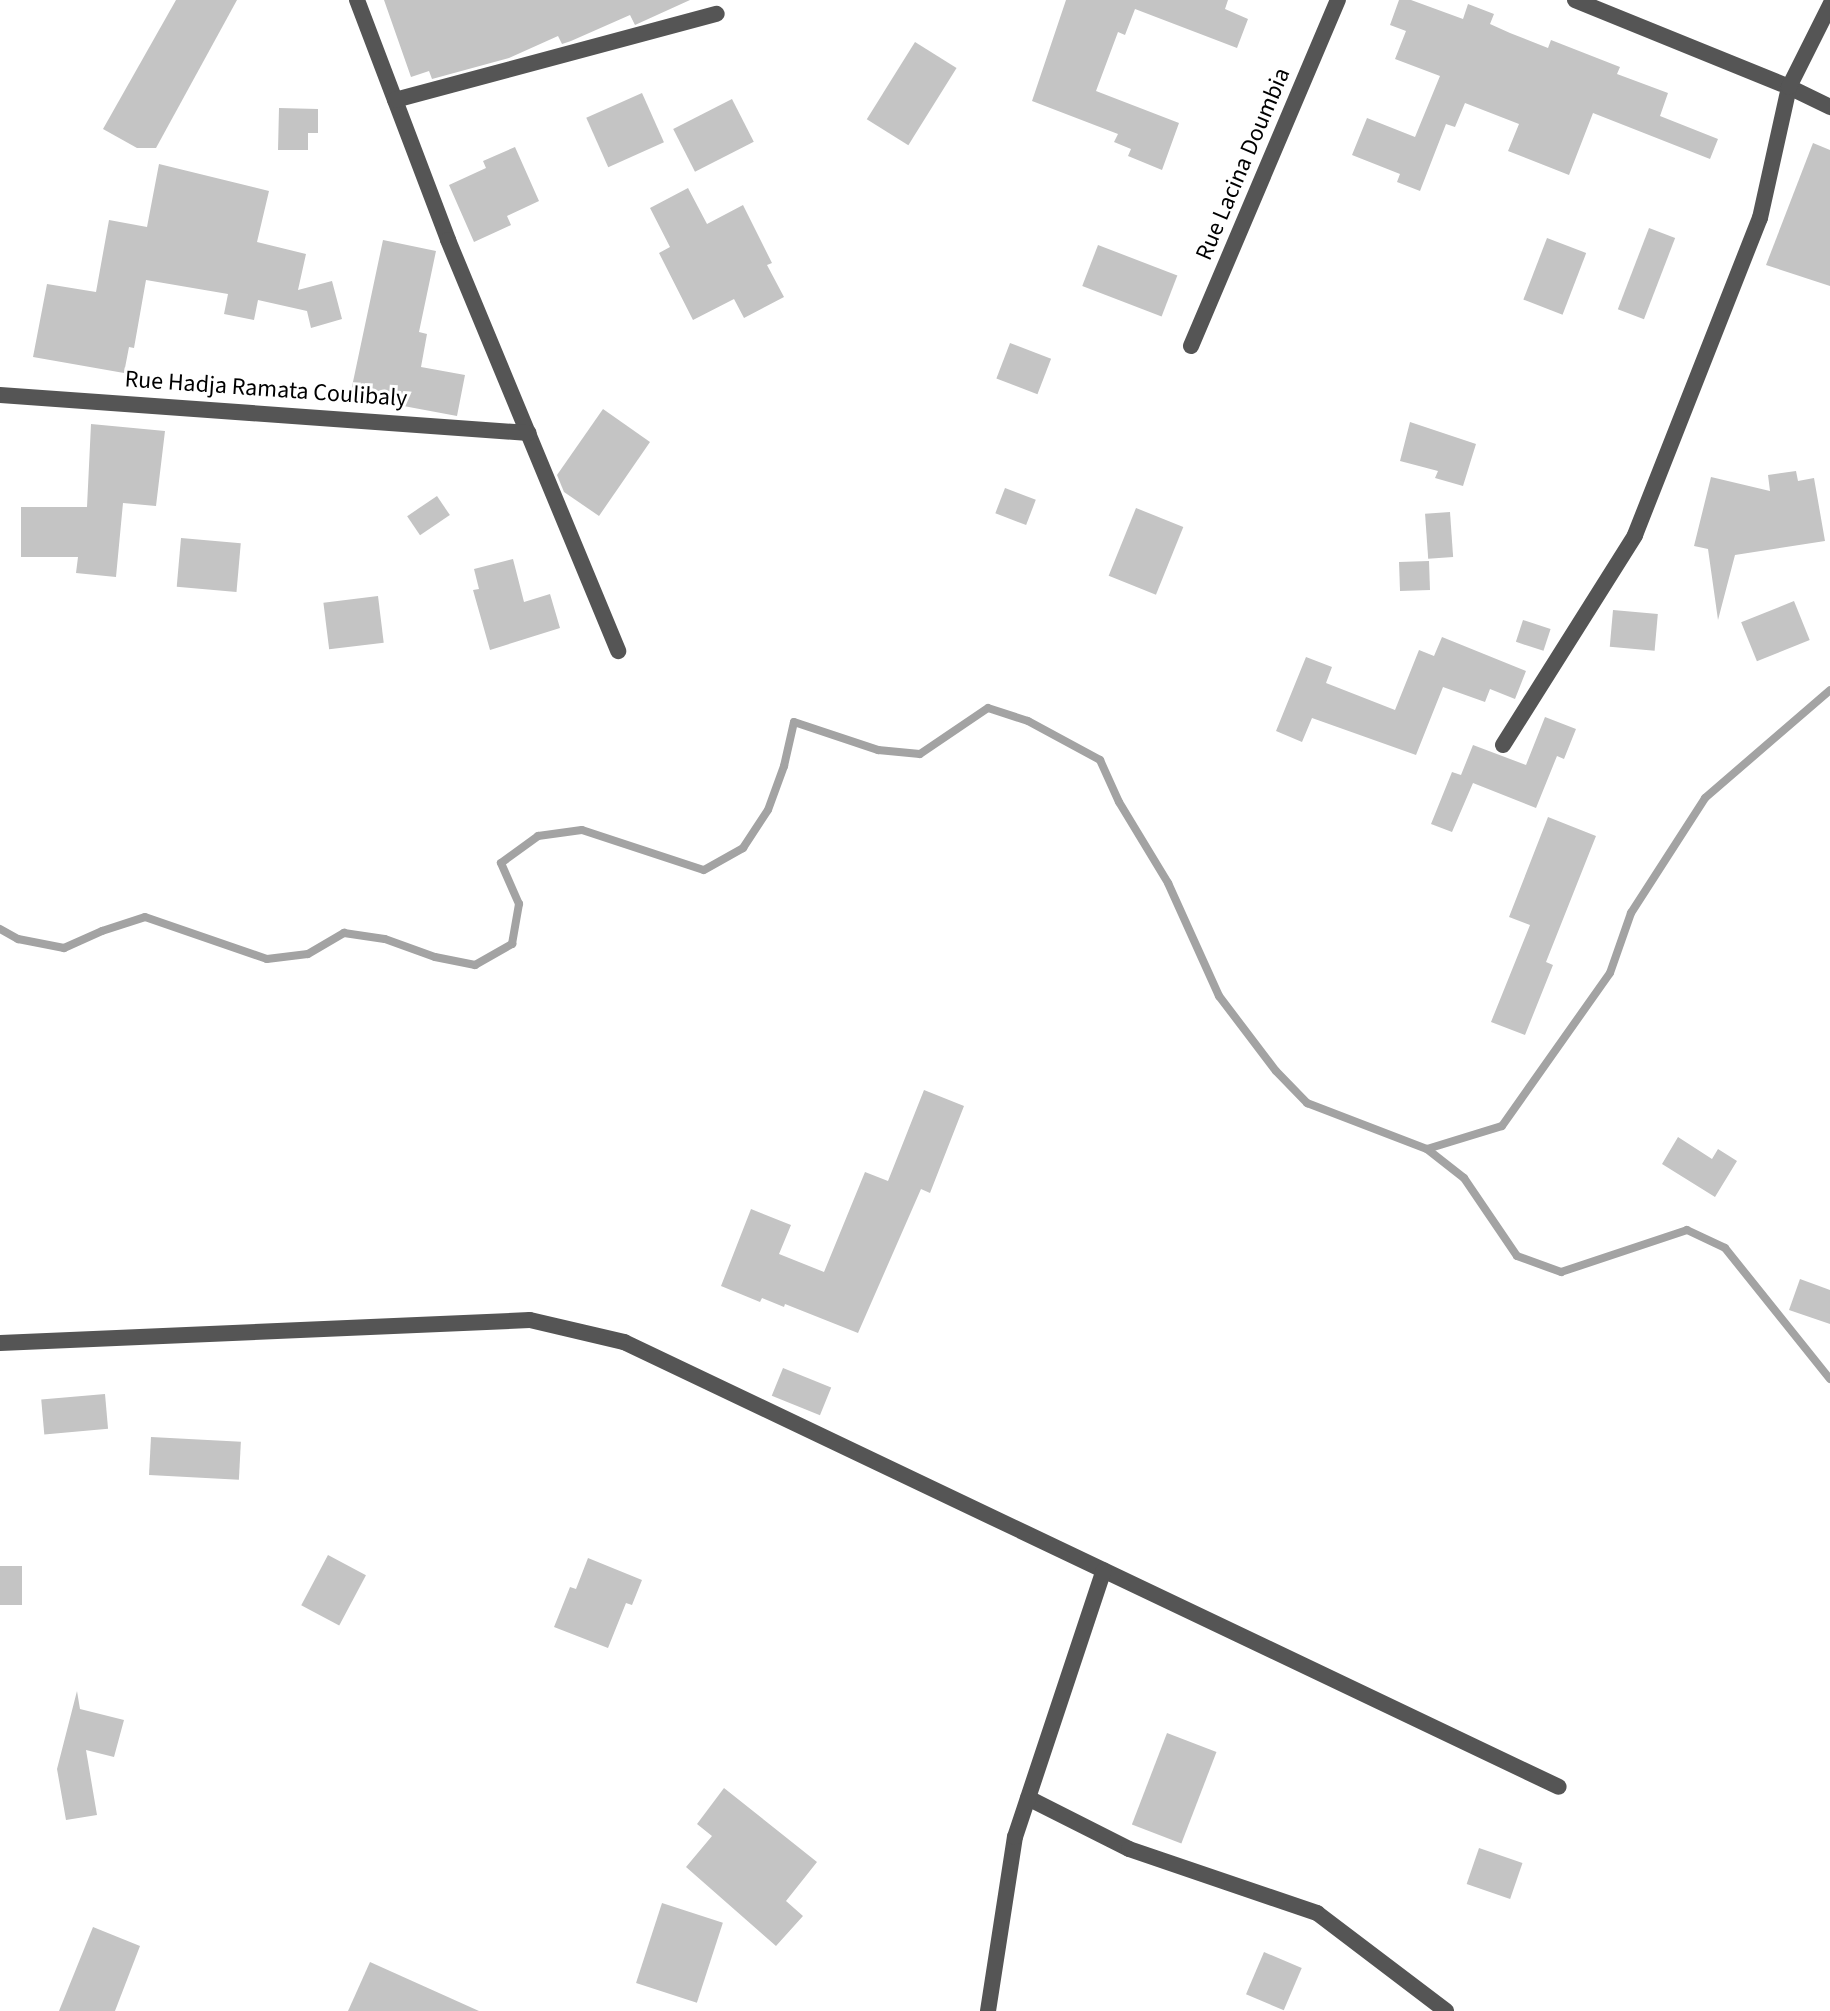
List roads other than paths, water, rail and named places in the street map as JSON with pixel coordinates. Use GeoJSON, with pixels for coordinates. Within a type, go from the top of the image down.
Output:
{"type":"FeatureCollection","features":[{"type":"Feature","properties":{"kind":"street"},"geometry":{"type":"LineString","coordinates":[[357,0],[448,240],[618,651]]}},
{"type":"Feature","properties":{"kind":"street","name":"Rue Lacina Doumbia"},"geometry":{"type":"LineString","coordinates":[[1191,346],[1338,0]]}},
{"type":"Feature","properties":{"kind":"street"},"geometry":{"type":"LineString","coordinates":[[1575,0],[1789,87],[1830,107]]}},
{"type":"Feature","properties":{"kind":"street"},"geometry":{"type":"LineString","coordinates":[[1503,745],[1635,535],[1760,218],[1789,87],[1830,5]]}},
{"type":"Feature","properties":{"kind":"street"},"geometry":{"type":"LineString","coordinates":[[395,100],[717,14]]}},
{"type":"Feature","properties":{"kind":"street","name":"Rue Hadja Ramata Coulibaly"},"geometry":{"type":"LineString","coordinates":[[0,395],[529,433]]}},
{"type":"Feature","properties":{"kind":"street"},"geometry":{"type":"LineString","coordinates":[[0,1343],[530,1320],[624,1342],[1559,1787]]}},
{"type":"Feature","properties":{"kind":"street"},"geometry":{"type":"LineString","coordinates":[[988,2011],[1015,1837],[1104,1570]]}},
{"type":"Feature","properties":{"kind":"street"},"geometry":{"type":"LineString","coordinates":[[1028,1798],[1129,1849],[1317,1913],[1446,2011]]}},
{"type":"Feature","properties":{"kind":"waterway"},"geometry":{"type":"LineString","coordinates":[[1427,1149],[1502,1126],[1610,973],[1631,913],[1705,798],[1830,690]]}},
{"type":"Feature","properties":{"kind":"waterway"},"geometry":{"type":"LineString","coordinates":[[0,929],[18,939],[64,948],[145,917],[267,959],[308,954],[344,933],[385,939],[435,957],[475,965],[512,944],[519,904],[501,863],[538,836],[582,830],[704,870],[743,848],[768,810],[784,766],[794,722],[878,750],[920,754],[988,708],[1028,721],[1100,760],[1119,802],[1168,883],[1219,996],[1276,1071],[1307,1103],[1427,1149],[1464,1178],[1517,1256],[1561,1272],[1687,1230],[1725,1248],[1830,1379]]}}]}
